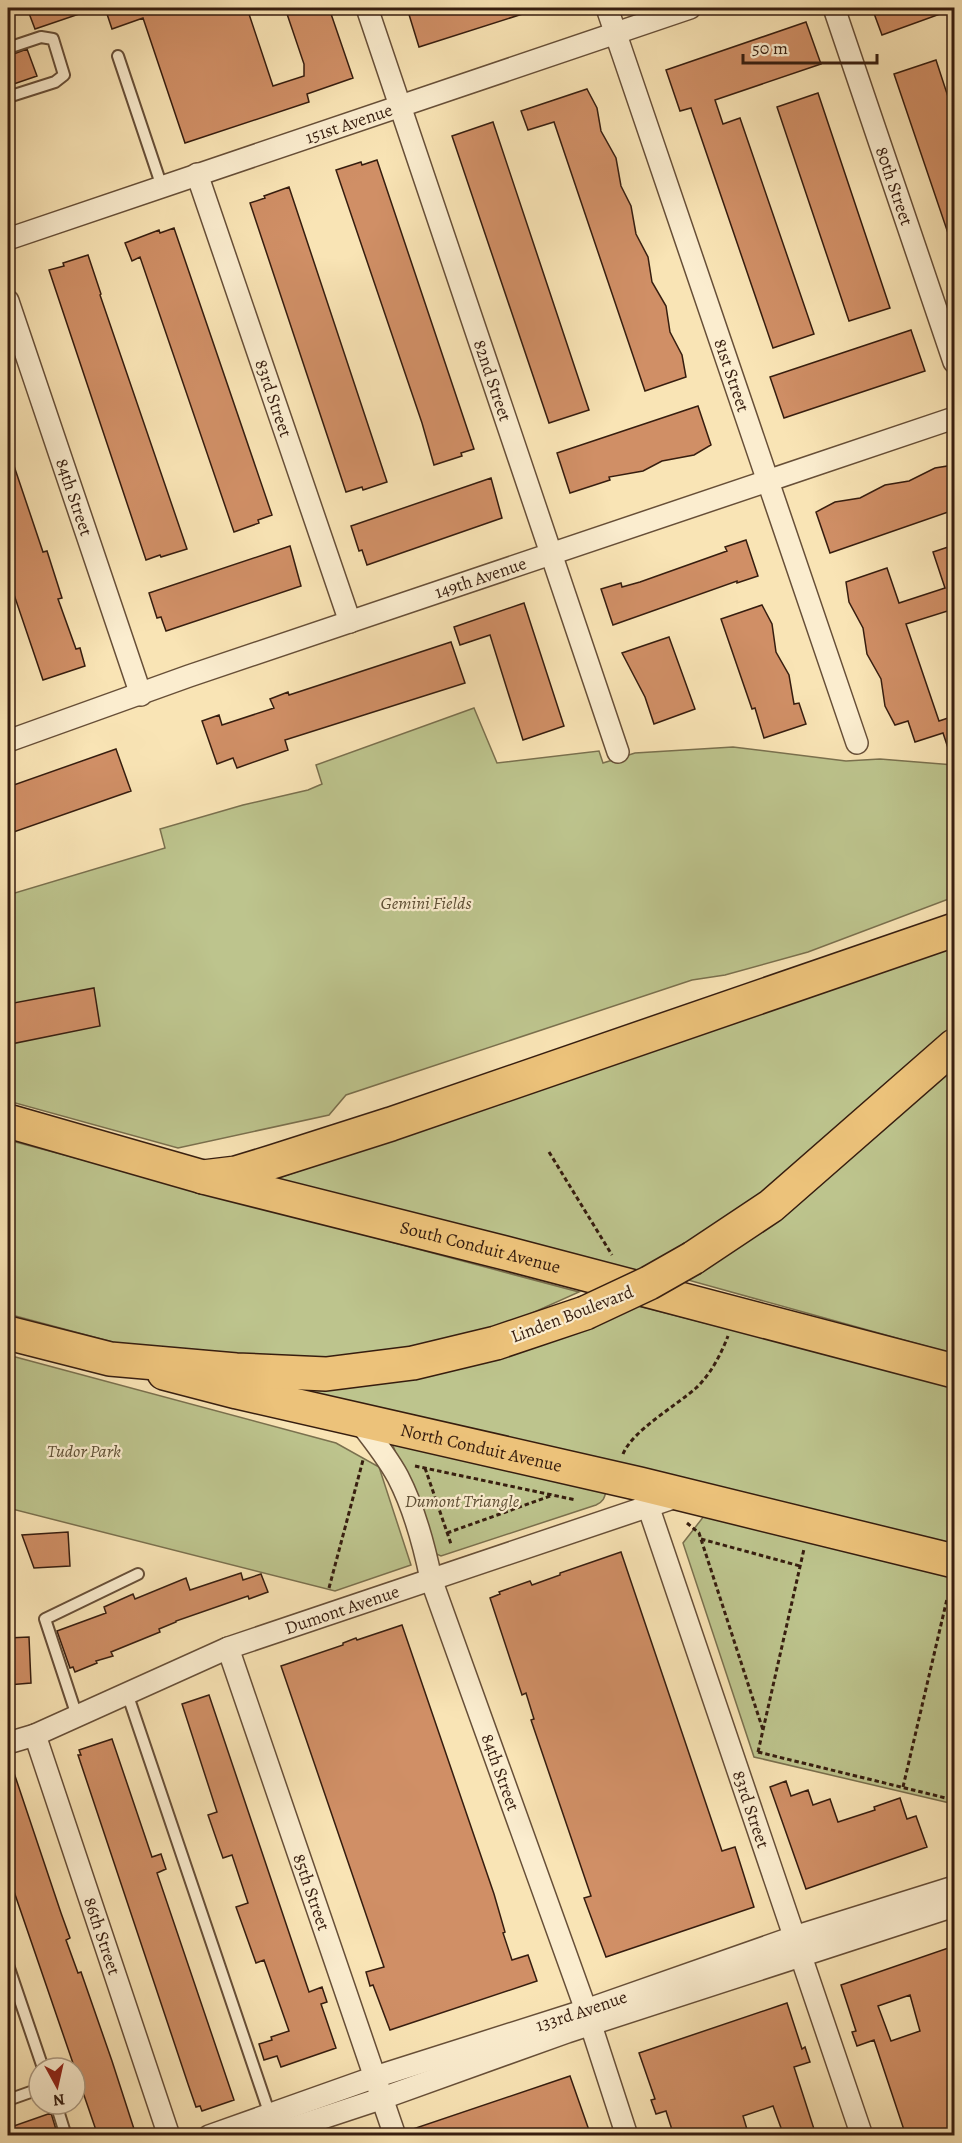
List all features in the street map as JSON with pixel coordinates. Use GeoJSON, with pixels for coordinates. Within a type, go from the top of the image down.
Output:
{"type":"FeatureCollection","features":[{"type":"Feature","properties":{"kind":"main road"},"geometry":{"type":"LineString","coordinates":[[203,1177],[236,1173],[391,1124],[954,930]]}},
{"type":"Feature","properties":{"kind":"main road","name":"Linden Boulevard"},"geometry":{"type":"LineString","coordinates":[[110,1359],[237,1370],[326,1374],[413,1363],[496,1343],[585,1313],[649,1283],[693,1258],[771,1206],[954,1046]]}},
{"type":"Feature","properties":{"kind":"main road","name":"South Conduit Avenue"},"geometry":{"type":"LineString","coordinates":[[8,1121],[203,1177],[494,1250],[954,1371]]}},
{"type":"Feature","properties":{"kind":"main road","name":"North Conduit Avenue"},"geometry":{"type":"LineString","coordinates":[[8,1333],[634,1490],[682,1506],[954,1562]]}},
{"type":"Feature","properties":{"kind":"street","name":"82nd Street"},"geometry":{"type":"LineString","coordinates":[[367,8],[618,752]]}},
{"type":"Feature","properties":{"kind":"street","name":"81st Street"},"geometry":{"type":"LineString","coordinates":[[607,8],[857,743]]}},
{"type":"Feature","properties":{"kind":"street","name":"151st Avenue"},"geometry":{"type":"LineString","coordinates":[[8,239],[690,8]]}},
{"type":"Feature","properties":{"kind":"street","name":"80th Street"},"geometry":{"type":"LineString","coordinates":[[834,8],[954,362]]}},
{"type":"Feature","properties":{"kind":"street","name":"83rd Street"},"geometry":{"type":"LineString","coordinates":[[197,174],[350,622]]}},
{"type":"Feature","properties":{"kind":"street","name":"84th Street"},"geometry":{"type":"LineString","coordinates":[[8,301],[141,695]]}},
{"type":"Feature","properties":{"kind":"street","name":"149th Avenue"},"geometry":{"type":"LineString","coordinates":[[8,741],[189,676],[954,417]]}},
{"type":"Feature","properties":{"kind":"street","name":"84th Street"},"geometry":{"type":"LineString","coordinates":[[357,1419],[383,1452],[399,1478],[421,1536],[431,1579],[588,2017],[627,2136]]}},
{"type":"Feature","properties":{"kind":"street","name":"83rd Street"},"geometry":{"type":"LineString","coordinates":[[634,1490],[798,1947],[862,2136]]}},
{"type":"Feature","properties":{"kind":"street","name":"Dumont Avenue"},"geometry":{"type":"LineString","coordinates":[[8,1743],[35,1735],[228,1648],[431,1579],[634,1490]]}},
{"type":"Feature","properties":{"kind":"street","name":"85th Street"},"geometry":{"type":"LineString","coordinates":[[228,1648],[396,2136]]}},
{"type":"Feature","properties":{"kind":"street","name":"86th Street"},"geometry":{"type":"LineString","coordinates":[[35,1735],[169,2136]]}},
{"type":"Feature","properties":{"kind":"street","name":"133rd Avenue"},"geometry":{"type":"LineString","coordinates":[[269,2125],[375,2077],[588,2017],[798,1947],[954,1887]]}},
{"type":"Feature","properties":{"kind":"street","name":"133rd Avenue"},"geometry":{"type":"LineString","coordinates":[[798,1947],[954,1906]]}},
{"type":"Feature","properties":{"kind":"street","name":"133rd Avenue"},"geometry":{"type":"LineString","coordinates":[[209,2136],[269,2125],[383,2098],[588,2017]]}},
{"type":"Feature","properties":{"kind":"lane"},"geometry":{"type":"LineString","coordinates":[[8,48],[41,37],[53,39],[64,75],[55,82],[8,98]]}},
{"type":"Feature","properties":{"kind":"lane"},"geometry":{"type":"LineString","coordinates":[[118,56],[162,187]]}},
{"type":"Feature","properties":{"kind":"lane"},"geometry":{"type":"LineString","coordinates":[[77,1716],[45,1619],[138,1574]]}},
{"type":"Feature","properties":{"kind":"lane"},"geometry":{"type":"LineString","coordinates":[[127,1694],[269,2125]]}},
{"type":"Feature","properties":{"kind":"lane"},"geometry":{"type":"LineString","coordinates":[[8,1965],[39,2056]]}},
{"type":"Feature","properties":{"kind":"lane"},"geometry":{"type":"LineString","coordinates":[[8,2100],[27,2093]]}},
{"type":"Feature","properties":{"kind":"lane"},"geometry":{"type":"LineString","coordinates":[[60,2116],[66,2136]]}},
{"type":"Feature","properties":{"kind":"path"},"geometry":{"type":"LineString","coordinates":[[549,1152],[614,1258]]}},
{"type":"Feature","properties":{"kind":"path"},"geometry":{"type":"LineString","coordinates":[[634,1490],[625,1449],[639,1433],[698,1386],[723,1350],[735,1313]]}},
{"type":"Feature","properties":{"kind":"path"},"geometry":{"type":"LineString","coordinates":[[329,1588],[362,1461],[369,1454]]}},
{"type":"Feature","properties":{"kind":"path"},"geometry":{"type":"LineString","coordinates":[[415,1466],[576,1500]]}},
{"type":"Feature","properties":{"kind":"path"},"geometry":{"type":"LineString","coordinates":[[425,1468],[451,1544]]}},
{"type":"Feature","properties":{"kind":"path"},"geometry":{"type":"LineString","coordinates":[[447,1533],[553,1495]]}},
{"type":"Feature","properties":{"kind":"path"},"geometry":{"type":"LineString","coordinates":[[682,1506],[699,1533],[763,1731]]}},
{"type":"Feature","properties":{"kind":"path"},"geometry":{"type":"LineString","coordinates":[[701,1539],[800,1566]]}},
{"type":"Feature","properties":{"kind":"path"},"geometry":{"type":"LineString","coordinates":[[758,1752],[806,1539]]}},
{"type":"Feature","properties":{"kind":"path"},"geometry":{"type":"LineString","coordinates":[[903,1787],[947,1599]]}},
{"type":"Feature","properties":{"kind":"path"},"geometry":{"type":"LineString","coordinates":[[749,1750],[954,1800]]}},
{"type":"Feature","properties":{"kind":"green space","name":"Gemini Fields"},"geometry":{"type":"Polygon","coordinates":[[[474,708],[497,763],[599,751],[603,763],[635,753],[733,747],[846,761],[880,759],[954,765],[954,897],[808,952],[725,975],[692,980],[346,1095],[329,1115],[178,1148],[8,1101],[8,895],[165,848],[160,829],[243,805],[308,790],[322,784],[316,765],[474,708]]]}},
{"type":"Feature","properties":{"kind":"green space"},"geometry":{"type":"Polygon","coordinates":[[[954,945],[954,1030],[758,1197],[694,1243],[632,1273],[273,1180],[954,945]]]}},
{"type":"Feature","properties":{"kind":"green space"},"geometry":{"type":"Polygon","coordinates":[[[954,1066],[954,1354],[688,1280],[774,1219],[954,1066]]]}},
{"type":"Feature","properties":{"kind":"green space"},"geometry":{"type":"Polygon","coordinates":[[[8,1140],[579,1292],[490,1332],[409,1349],[324,1360],[120,1344],[8,1314],[8,1140]]]}},
{"type":"Feature","properties":{"kind":"green space"},"geometry":{"type":"Polygon","coordinates":[[[638,1306],[954,1386],[954,1546],[291,1389],[638,1306]]]}},
{"type":"Feature","properties":{"kind":"green space","name":"Tudor Park"},"geometry":{"type":"Polygon","coordinates":[[[8,1355],[336,1443],[379,1467],[411,1565],[335,1591],[8,1508],[8,1355]]]}},
{"type":"Feature","properties":{"kind":"green space","name":"Dumont Triangle"},"geometry":{"type":"Polygon","coordinates":[[[392,1443],[606,1490],[605,1495],[596,1505],[441,1556],[434,1553],[392,1443]]]}},
{"type":"Feature","properties":{"kind":"green space"},"geometry":{"type":"Polygon","coordinates":[[[704,1516],[954,1578],[954,1804],[754,1757],[683,1543],[704,1516]]]}},
{"type":"Feature","properties":{"kind":"building"},"geometry":{"type":"Polygon","coordinates":[[[27,8],[91,8],[91,10],[35,29],[27,8]]]}},
{"type":"Feature","properties":{"kind":"building"},"geometry":{"type":"Polygon","coordinates":[[[105,8],[247,8],[273,86],[304,76],[304,64],[285,8],[329,8],[353,78],[307,94],[309,102],[185,143],[143,18],[112,29],[105,8]]]}},
{"type":"Feature","properties":{"kind":"building"},"geometry":{"type":"Polygon","coordinates":[[[407,8],[531,8],[532,11],[419,47],[407,8]]]}},
{"type":"Feature","properties":{"kind":"building"},"geometry":{"type":"Polygon","coordinates":[[[872,8],[954,8],[954,9],[882,35],[872,8]]]}},
{"type":"Feature","properties":{"kind":"building"},"geometry":{"type":"Polygon","coordinates":[[[806,22],[821,64],[715,100],[723,124],[740,118],[814,334],[773,348],[691,108],[680,111],[666,70],[806,22]]]}},
{"type":"Feature","properties":{"kind":"building"},"geometry":{"type":"Polygon","coordinates":[[[27,49],[37,76],[8,86],[8,56],[27,49]]]}},
{"type":"Feature","properties":{"kind":"building"},"geometry":{"type":"Polygon","coordinates":[[[936,60],[954,115],[954,244],[952,245],[894,74],[936,60]]]}},
{"type":"Feature","properties":{"kind":"building"},"geometry":{"type":"Polygon","coordinates":[[[587,89],[597,108],[601,131],[616,158],[621,186],[631,206],[636,234],[648,257],[652,282],[666,306],[670,332],[682,355],[686,377],[645,391],[554,122],[528,130],[521,111],[587,89]]]}},
{"type":"Feature","properties":{"kind":"building"},"geometry":{"type":"Polygon","coordinates":[[[818,93],[890,308],[849,321],[777,107],[818,93]]]}},
{"type":"Feature","properties":{"kind":"building"},"geometry":{"type":"Polygon","coordinates":[[[493,122],[589,410],[549,423],[452,136],[493,122]]]}},
{"type":"Feature","properties":{"kind":"building"},"geometry":{"type":"Polygon","coordinates":[[[377,160],[474,449],[461,453],[462,456],[434,465],[422,423],[336,170],[361,162],[362,165],[377,160]]]}},
{"type":"Feature","properties":{"kind":"building"},"geometry":{"type":"Polygon","coordinates":[[[289,187],[387,482],[363,490],[362,487],[346,492],[250,203],[289,187]]]}},
{"type":"Feature","properties":{"kind":"building"},"geometry":{"type":"Polygon","coordinates":[[[174,228],[272,515],[258,520],[259,523],[234,532],[140,257],[132,261],[125,243],[159,230],[160,233],[174,228]]]}},
{"type":"Feature","properties":{"kind":"building"},"geometry":{"type":"Polygon","coordinates":[[[88,255],[187,549],[161,557],[160,555],[146,560],[49,270],[88,255]]]}},
{"type":"Feature","properties":{"kind":"building"},"geometry":{"type":"Polygon","coordinates":[[[911,330],[925,371],[784,418],[770,377],[911,330]]]}},
{"type":"Feature","properties":{"kind":"building"},"geometry":{"type":"Polygon","coordinates":[[[698,406],[711,445],[694,455],[662,461],[643,471],[609,477],[610,480],[570,493],[557,453],[698,406]]]}},
{"type":"Feature","properties":{"kind":"building"},"geometry":{"type":"Polygon","coordinates":[[[10,454],[43,552],[47,551],[62,598],[58,599],[76,649],[80,648],[85,666],[43,680],[8,577],[8,455],[10,454]]]}},
{"type":"Feature","properties":{"kind":"building"},"geometry":{"type":"Polygon","coordinates":[[[954,465],[954,510],[830,553],[816,512],[835,502],[860,498],[885,485],[909,481],[935,468],[954,465]]]}},
{"type":"Feature","properties":{"kind":"building"},"geometry":{"type":"Polygon","coordinates":[[[491,478],[502,518],[367,565],[362,550],[359,551],[351,526],[491,478]]]}},
{"type":"Feature","properties":{"kind":"building"},"geometry":{"type":"Polygon","coordinates":[[[746,540],[758,576],[737,583],[737,581],[613,625],[601,589],[621,583],[622,587],[640,582],[727,551],[725,547],[746,540]]]}},
{"type":"Feature","properties":{"kind":"building"},"geometry":{"type":"Polygon","coordinates":[[[954,545],[954,609],[906,624],[939,721],[954,716],[954,760],[952,760],[943,733],[915,742],[908,721],[895,725],[885,706],[881,679],[867,654],[863,628],[849,602],[846,582],[887,568],[899,603],[945,588],[933,552],[954,545]]]}},
{"type":"Feature","properties":{"kind":"building"},"geometry":{"type":"Polygon","coordinates":[[[290,546],[301,586],[166,631],[161,617],[157,618],[149,593],[290,546]]]}},
{"type":"Feature","properties":{"kind":"building"},"geometry":{"type":"Polygon","coordinates":[[[524,603],[564,726],[523,740],[490,635],[460,645],[454,627],[524,603]]]}},
{"type":"Feature","properties":{"kind":"building"},"geometry":{"type":"Polygon","coordinates":[[[762,605],[772,624],[776,652],[789,675],[794,704],[799,703],[806,724],[764,738],[721,619],[762,605]]]}},
{"type":"Feature","properties":{"kind":"building"},"geometry":{"type":"Polygon","coordinates":[[[669,637],[695,709],[654,724],[645,697],[622,653],[669,637]]]}},
{"type":"Feature","properties":{"kind":"building"},"geometry":{"type":"Polygon","coordinates":[[[451,642],[465,683],[285,740],[288,750],[237,768],[233,758],[217,764],[202,721],[219,715],[222,725],[274,708],[270,699],[288,692],[289,695],[451,642]]]}},
{"type":"Feature","properties":{"kind":"building"},"geometry":{"type":"Polygon","coordinates":[[[116,749],[131,791],[8,834],[8,787],[116,749]]]}},
{"type":"Feature","properties":{"kind":"building"},"geometry":{"type":"Polygon","coordinates":[[[94,988],[100,1026],[11,1044],[8,1031],[8,1004],[94,988]]]}},
{"type":"Feature","properties":{"kind":"building"},"geometry":{"type":"Polygon","coordinates":[[[68,1532],[70,1566],[34,1568],[22,1535],[68,1532]]]}},
{"type":"Feature","properties":{"kind":"building"},"geometry":{"type":"Polygon","coordinates":[[[621,1552],[722,1851],[735,1847],[754,1907],[606,1957],[584,1898],[591,1896],[531,1720],[534,1719],[526,1693],[522,1695],[490,1598],[500,1594],[499,1592],[530,1581],[532,1585],[621,1552]]]}},
{"type":"Feature","properties":{"kind":"building"},"geometry":{"type":"Polygon","coordinates":[[[241,1573],[243,1580],[261,1574],[268,1592],[249,1599],[248,1596],[176,1621],[159,1629],[160,1632],[111,1652],[113,1656],[96,1661],[97,1663],[75,1672],[73,1667],[70,1668],[57,1631],[106,1613],[104,1607],[133,1594],[135,1599],[186,1578],[190,1590],[241,1573]]]}},
{"type":"Feature","properties":{"kind":"building"},"geometry":{"type":"Polygon","coordinates":[[[402,1625],[494,1894],[512,1960],[528,1955],[537,1981],[390,2030],[366,1972],[384,1967],[281,1666],[343,1645],[356,1638],[357,1640],[402,1625]]]}},
{"type":"Feature","properties":{"kind":"building"},"geometry":{"type":"Polygon","coordinates":[[[29,1637],[31,1683],[8,1685],[8,1638],[29,1637]]]}},
{"type":"Feature","properties":{"kind":"building"},"geometry":{"type":"Polygon","coordinates":[[[209,1695],[309,1992],[322,1987],[327,2002],[321,2004],[336,2048],[281,2067],[277,2056],[264,2060],[259,2044],[289,2031],[264,1960],[256,1963],[236,1907],[248,1903],[232,1855],[223,1858],[208,1815],[217,1812],[182,1704],[209,1695]]]}},
{"type":"Feature","properties":{"kind":"building"},"geometry":{"type":"Polygon","coordinates":[[[112,1739],[152,1857],[161,1854],[166,1869],[157,1873],[234,2100],[202,2111],[200,2106],[196,2107],[78,1755],[81,1755],[79,1750],[112,1739]]]}},
{"type":"Feature","properties":{"kind":"building"},"geometry":{"type":"Polygon","coordinates":[[[8,1761],[10,1761],[70,1938],[66,1940],[78,1973],[81,1972],[134,2129],[129,2130],[131,2136],[98,2136],[87,2104],[87,2056],[71,2056],[8,1874],[8,1761]]]}},
{"type":"Feature","properties":{"kind":"building"},"geometry":{"type":"Polygon","coordinates":[[[786,1781],[791,1796],[808,1790],[813,1805],[830,1799],[838,1822],[875,1810],[874,1807],[900,1798],[907,1819],[916,1816],[927,1847],[806,1889],[770,1787],[786,1781]]]}},
{"type":"Feature","properties":{"kind":"building"},"geometry":{"type":"Polygon","coordinates":[[[954,1946],[954,2136],[906,2136],[874,2040],[857,2046],[852,2032],[856,2031],[841,1985],[954,1946]],[[910,1995],[878,2006],[891,2041],[920,2031],[910,1995]]]}},
{"type":"Feature","properties":{"kind":"building"},"geometry":{"type":"Polygon","coordinates":[[[787,2003],[802,2049],[805,2047],[810,2062],[794,2067],[814,2129],[794,2136],[784,2136],[773,2106],[743,2116],[749,2136],[674,2136],[666,2111],[656,2114],[651,2100],[655,2099],[639,2053],[787,2003]]]}},
{"type":"Feature","properties":{"kind":"building"},"geometry":{"type":"Polygon","coordinates":[[[570,2076],[591,2136],[407,2136],[407,2131],[570,2076]]]}},
{"type":"Feature","properties":{"kind":"building"},"geometry":{"type":"Polygon","coordinates":[[[42,2116],[52,2116],[58,2136],[8,2136],[8,2128],[42,2116]]]}}]}
